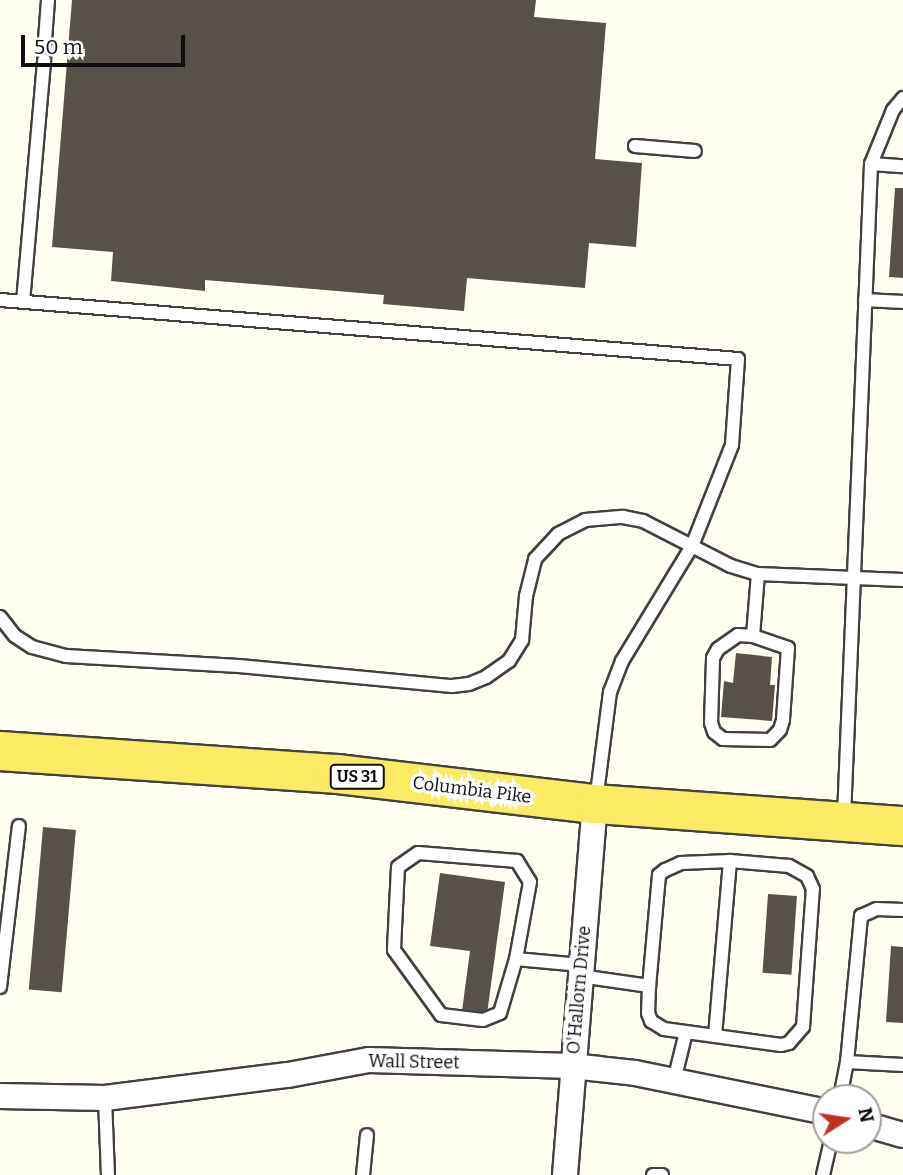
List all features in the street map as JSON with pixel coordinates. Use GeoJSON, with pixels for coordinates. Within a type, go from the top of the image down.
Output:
{"type":"FeatureCollection","features":[{"type":"Feature","properties":{"kind":"main road","name":"Columbia Pike"},"geometry":{"type":"LineString","coordinates":[[0,751],[338,775],[595,804],[903,826]]}},
{"type":"Feature","properties":{"kind":"street","name":"O'Hallorn Drive"},"geometry":{"type":"LineString","coordinates":[[565,1175],[595,804]]}},
{"type":"Feature","properties":{"kind":"street","name":"Wall Street"},"geometry":{"type":"LineString","coordinates":[[0,1096],[105,1098],[288,1074],[369,1060],[572,1066],[674,1081],[812,1109]]}},
{"type":"Feature","properties":{"kind":"street"},"geometry":{"type":"LineString","coordinates":[[882,1129],[903,1135]]}},
{"type":"Feature","properties":{"kind":"lane"},"geometry":{"type":"LineString","coordinates":[[45,40],[48,0]]}},
{"type":"Feature","properties":{"kind":"lane"},"geometry":{"type":"LineString","coordinates":[[23,302],[44,60]]}},
{"type":"Feature","properties":{"kind":"lane"},"geometry":{"type":"LineString","coordinates":[[844,821],[871,164],[893,110],[903,98]]}},
{"type":"Feature","properties":{"kind":"lane"},"geometry":{"type":"LineString","coordinates":[[635,146],[695,151]]}},
{"type":"Feature","properties":{"kind":"lane"},"geometry":{"type":"LineString","coordinates":[[871,164],[903,166]]}},
{"type":"Feature","properties":{"kind":"lane"},"geometry":{"type":"LineString","coordinates":[[0,300],[738,359],[732,445],[692,547],[622,660],[610,692],[595,804]]}},
{"type":"Feature","properties":{"kind":"lane"},"geometry":{"type":"LineString","coordinates":[[865,300],[903,302]]}},
{"type":"Feature","properties":{"kind":"lane"},"geometry":{"type":"LineString","coordinates":[[0,617],[15,636],[32,647],[66,656],[239,666],[452,686],[469,684],[486,677],[509,661],[522,640],[526,596],[535,559],[547,544],[585,520],[624,516],[643,521],[731,566],[758,575],[903,580]]}},
{"type":"Feature","properties":{"kind":"lane"},"geometry":{"type":"LineString","coordinates":[[753,636],[758,575]]}},
{"type":"Feature","properties":{"kind":"lane"},"geometry":{"type":"LineString","coordinates":[[738,635],[753,636],[788,648],[780,730],[770,740],[723,739],[714,732],[710,723],[713,657],[718,649],[738,635]]}},
{"type":"Feature","properties":{"kind":"lane"},"geometry":{"type":"LineString","coordinates":[[0,987],[19,826]]}},
{"type":"Feature","properties":{"kind":"lane"},"geometry":{"type":"LineString","coordinates":[[418,853],[517,861],[530,882],[516,959],[500,1013],[483,1020],[441,1015],[394,950],[398,867],[418,853]]}},
{"type":"Feature","properties":{"kind":"lane"},"geometry":{"type":"LineString","coordinates":[[721,1037],[730,861]]}},
{"type":"Feature","properties":{"kind":"lane"},"geometry":{"type":"LineString","coordinates":[[730,861],[789,866],[807,876],[813,889],[803,1027],[794,1038],[782,1045],[663,1029],[651,1021],[648,1013],[659,875],[681,863],[730,861]]}},
{"type":"Feature","properties":{"kind":"lane"},"geometry":{"type":"LineString","coordinates":[[843,1084],[861,916],[877,909],[903,910]]}},
{"type":"Feature","properties":{"kind":"lane"},"geometry":{"type":"LineString","coordinates":[[516,959],[581,970],[649,986]]}},
{"type":"Feature","properties":{"kind":"lane"},"geometry":{"type":"LineString","coordinates":[[674,1081],[686,1032]]}},
{"type":"Feature","properties":{"kind":"lane"},"geometry":{"type":"LineString","coordinates":[[847,1062],[903,1065]]}},
{"type":"Feature","properties":{"kind":"lane"},"geometry":{"type":"LineString","coordinates":[[105,1098],[108,1175]]}},
{"type":"Feature","properties":{"kind":"lane"},"geometry":{"type":"LineString","coordinates":[[363,1175],[367,1135]]}},
{"type":"Feature","properties":{"kind":"lane"},"geometry":{"type":"LineString","coordinates":[[824,1175],[828,1154]]}},
{"type":"Feature","properties":{"kind":"lane"},"geometry":{"type":"LineString","coordinates":[[653,1175],[662,1175]]}},
{"type":"Feature","properties":{"kind":"building"},"geometry":{"type":"Polygon","coordinates":[[[72,0],[536,0],[534,17],[606,23],[595,159],[642,163],[636,247],[589,243],[585,288],[467,278],[464,311],[383,304],[384,295],[205,280],[205,291],[111,281],[113,252],[52,247],[72,0]]]}},
{"type":"Feature","properties":{"kind":"building"},"geometry":{"type":"Polygon","coordinates":[[[895,188],[903,188],[903,278],[889,277],[895,188]]]}},
{"type":"Feature","properties":{"kind":"building"},"geometry":{"type":"Polygon","coordinates":[[[736,653],[772,657],[770,685],[775,685],[772,721],[721,717],[724,681],[733,683],[736,653]]]}},
{"type":"Feature","properties":{"kind":"building"},"geometry":{"type":"Polygon","coordinates":[[[43,827],[76,830],[62,992],[29,989],[43,827]]]}},
{"type":"Feature","properties":{"kind":"building"},"geometry":{"type":"Polygon","coordinates":[[[440,873],[505,882],[487,1014],[462,1011],[470,951],[430,946],[440,873]]]}},
{"type":"Feature","properties":{"kind":"building"},"geometry":{"type":"Polygon","coordinates":[[[768,894],[797,896],[791,975],[762,973],[768,894]]]}},
{"type":"Feature","properties":{"kind":"building"},"geometry":{"type":"Polygon","coordinates":[[[891,946],[903,947],[903,1023],[886,1022],[891,946]]]}}]}
